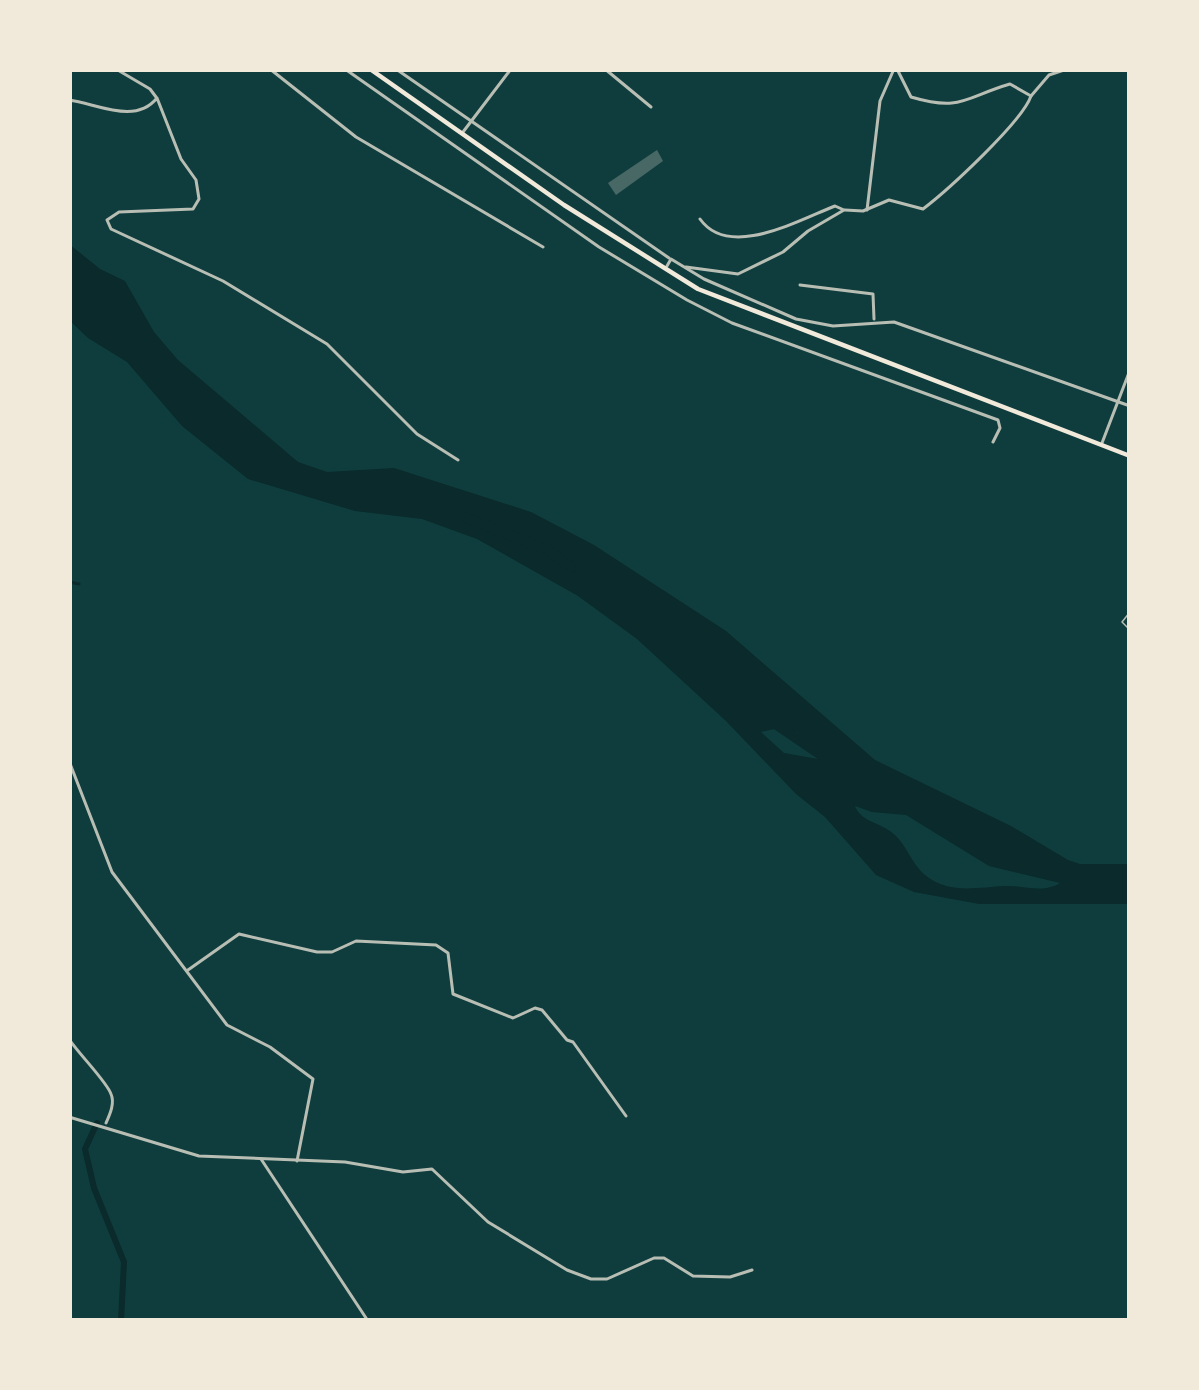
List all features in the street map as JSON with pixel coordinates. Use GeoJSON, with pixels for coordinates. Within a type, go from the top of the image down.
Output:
{"type":"FeatureCollection","features":[{"type":"Feature","properties":{"kind":"highway"},"geometry":{"type":"LineString","coordinates":[[370,69],[664,270],[735,305],[1130,455]]}},
{"type":"Feature","properties":{"kind":"street"},"geometry":{"type":"LineString","coordinates":[[116,69],[158,98],[181,159],[196,180],[197,205],[193,209],[119,212],[107,220],[111,230],[223,281],[326,344],[417,434],[458,460]]}},
{"type":"Feature","properties":{"kind":"street"},"geometry":{"type":"LineString","coordinates":[[270,69],[356,137],[543,247]]}},
{"type":"Feature","properties":{"kind":"street"},"geometry":{"type":"LineString","coordinates":[[345,69],[644,276],[732,323],[998,420],[1000,428],[993,442]]}},
{"type":"Feature","properties":{"kind":"street"},"geometry":{"type":"LineString","coordinates":[[396,69],[684,268],[796,319],[833,326],[894,322],[1130,406]]}},
{"type":"Feature","properties":{"kind":"street"},"geometry":{"type":"LineString","coordinates":[[462,134],[511,69]]}},
{"type":"Feature","properties":{"kind":"street"},"geometry":{"type":"LineString","coordinates":[[605,69],[651,107]]}},
{"type":"Feature","properties":{"kind":"street"},"geometry":{"type":"LineString","coordinates":[[895,69],[911,97],[933,102],[965,104],[1010,84],[1031,96]]}},
{"type":"Feature","properties":{"kind":"street"},"geometry":{"type":"LineString","coordinates":[[867,210],[880,100],[895,69]]}},
{"type":"Feature","properties":{"kind":"street"},"geometry":{"type":"LineString","coordinates":[[700,219],[707,230],[723,236],[748,236],[835,206],[867,210],[889,200],[923,209],[1026,109],[1049,75],[1066,69]]}},
{"type":"Feature","properties":{"kind":"street"},"geometry":{"type":"LineString","coordinates":[[69,100],[134,113],[149,108],[158,98]]}},
{"type":"Feature","properties":{"kind":"street"},"geometry":{"type":"LineString","coordinates":[[684,268],[738,274],[783,252],[820,222],[844,210]]}},
{"type":"Feature","properties":{"kind":"street"},"geometry":{"type":"LineString","coordinates":[[578,233],[588,220]]}},
{"type":"Feature","properties":{"kind":"street"},"geometry":{"type":"LineString","coordinates":[[664,270],[671,260]]}},
{"type":"Feature","properties":{"kind":"street"},"geometry":{"type":"LineString","coordinates":[[800,285],[873,293],[874,321]]}},
{"type":"Feature","properties":{"kind":"street"},"geometry":{"type":"LineString","coordinates":[[1102,445],[1130,370]]}},
{"type":"Feature","properties":{"kind":"street"},"geometry":{"type":"LineString","coordinates":[[69,761],[112,872],[227,1025],[270,1047],[313,1079],[297,1161]]}},
{"type":"Feature","properties":{"kind":"street"},"geometry":{"type":"LineString","coordinates":[[188,970],[239,934],[316,952],[332,952],[356,941],[436,945],[448,953],[453,994],[513,1018],[535,1008],[542,1010],[573,1042],[626,1116]]}},
{"type":"Feature","properties":{"kind":"street"},"geometry":{"type":"LineString","coordinates":[[69,1039],[111,1093],[105,1126]]}},
{"type":"Feature","properties":{"kind":"street"},"geometry":{"type":"LineString","coordinates":[[69,1117],[199,1156],[345,1162],[403,1172],[433,1169],[488,1222],[567,1270],[591,1279],[607,1279],[654,1258],[664,1258],[693,1276],[730,1276],[752,1270]]}},
{"type":"Feature","properties":{"kind":"street"},"geometry":{"type":"LineString","coordinates":[[260,1158],[368,1321]]}},
{"type":"Feature","properties":{"kind":"lane"},"geometry":{"type":"LineString","coordinates":[[1130,612],[1123,622],[1130,630]]}},
{"type":"Feature","properties":{"kind":"water"},"geometry":{"type":"Polygon","coordinates":[[[69,244],[100,269],[125,281],[154,332],[178,360],[298,462],[327,472],[394,468],[531,512],[594,545],[726,631],[875,760],[1011,826],[1068,860],[1130,864],[1130,904],[979,904],[914,892],[876,875],[825,817],[796,794],[726,721],[637,639],[578,596],[477,539],[422,519],[355,511],[248,479],[182,426],[127,362],[69,320],[69,244]],[[779,728],[761,732],[784,753],[830,761],[797,732],[779,728]],[[855,806],[895,836],[925,875],[944,885],[1040,889],[1060,883],[989,866],[906,815],[855,806]]]}},
{"type":"Feature","properties":{"kind":"building"},"geometry":{"type":"Polygon","coordinates":[[[657,150],[663,161],[616,195],[608,183],[657,150]]]}},
{"type":"Feature","properties":{"kind":"waterway"},"geometry":{"type":"LineString","coordinates":[[464,517],[548,550],[571,568]]}},
{"type":"Feature","properties":{"kind":"waterway"},"geometry":{"type":"LineString","coordinates":[[69,582],[79,584]]}},
{"type":"Feature","properties":{"kind":"waterway"},"geometry":{"type":"LineString","coordinates":[[771,721],[840,768]]}},
{"type":"Feature","properties":{"kind":"waterway"},"geometry":{"type":"LineString","coordinates":[[97,1123],[85,1149],[94,1188],[124,1262],[121,1321]]}}]}
